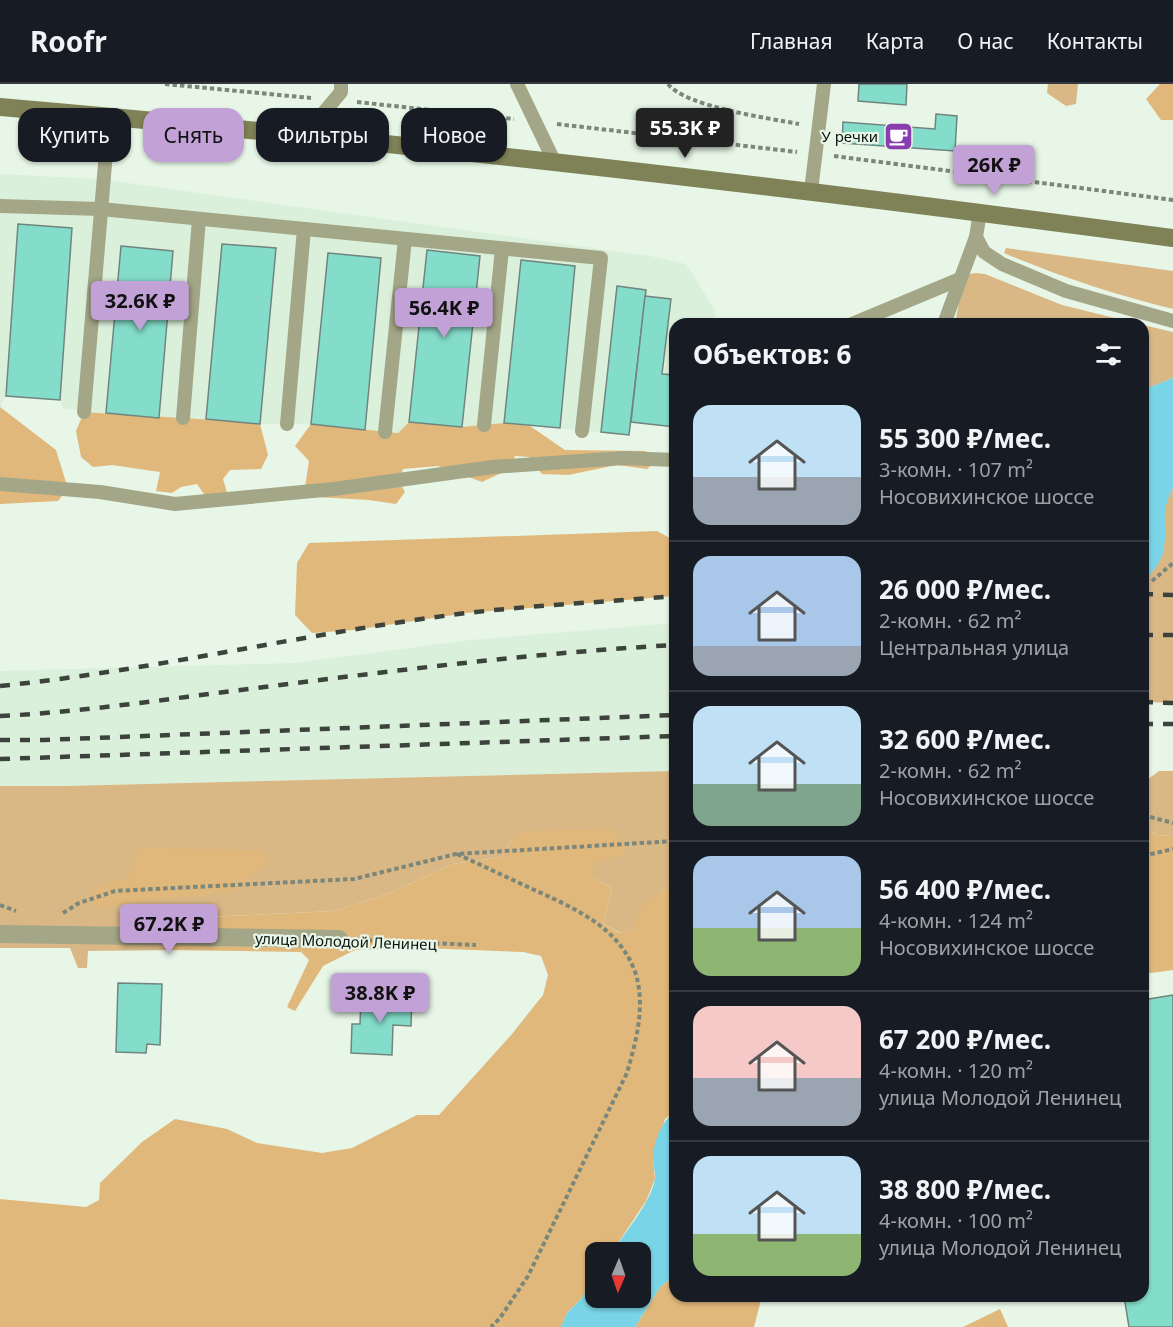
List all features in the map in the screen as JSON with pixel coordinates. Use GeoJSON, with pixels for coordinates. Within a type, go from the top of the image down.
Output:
{"type":"FeatureCollection","features":[{"type":"Feature","properties":{"kind":"main road"},"geometry":{"type":"LineString","coordinates":[[0,107],[18,109]]}},
{"type":"Feature","properties":{"kind":"main road"},"geometry":{"type":"LineString","coordinates":[[131,119],[256,130]]}},
{"type":"Feature","properties":{"kind":"main road"},"geometry":{"type":"LineString","coordinates":[[389,144],[811,191],[1173,238]]}},
{"type":"Feature","properties":{"kind":"street","name":"улица Молодой Ленинец"},"geometry":{"type":"LineString","coordinates":[[0,934],[339,939]]}},
{"type":"Feature","properties":{"kind":"lane"},"geometry":{"type":"LineString","coordinates":[[328,108],[341,92],[342,84]]}},
{"type":"Feature","properties":{"kind":"lane"},"geometry":{"type":"LineString","coordinates":[[517,84],[555,163]]}},
{"type":"Feature","properties":{"kind":"lane"},"geometry":{"type":"LineString","coordinates":[[811,191],[824,84]]}},
{"type":"Feature","properties":{"kind":"lane"},"geometry":{"type":"LineString","coordinates":[[84,412],[105,162]]}},
{"type":"Feature","properties":{"kind":"lane"},"geometry":{"type":"LineString","coordinates":[[0,206],[101,209],[601,258],[582,431]]}},
{"type":"Feature","properties":{"kind":"lane"},"geometry":{"type":"LineString","coordinates":[[946,318],[976,237],[980,212]]}},
{"type":"Feature","properties":{"kind":"lane"},"geometry":{"type":"LineString","coordinates":[[183,418],[199,219]]}},
{"type":"Feature","properties":{"kind":"lane"},"geometry":{"type":"LineString","coordinates":[[286,424],[304,229]]}},
{"type":"Feature","properties":{"kind":"lane"},"geometry":{"type":"LineString","coordinates":[[976,237],[984,252],[1002,264],[1066,291],[1173,321]]}},
{"type":"Feature","properties":{"kind":"lane"},"geometry":{"type":"LineString","coordinates":[[385,432],[405,239]]}},
{"type":"Feature","properties":{"kind":"lane"},"geometry":{"type":"LineString","coordinates":[[484,425],[502,249]]}},
{"type":"Feature","properties":{"kind":"lane"},"geometry":{"type":"LineString","coordinates":[[866,318],[960,279]]}},
{"type":"Feature","properties":{"kind":"lane"},"geometry":{"type":"LineString","coordinates":[[0,484],[100,492],[175,504],[334,489],[493,467],[623,458],[669,460]]}},
{"type":"Feature","properties":{"kind":"path"},"geometry":{"type":"LineString","coordinates":[[165,84],[535,121],[1173,200]]}},
{"type":"Feature","properties":{"kind":"path"},"geometry":{"type":"LineString","coordinates":[[668,84],[673,91],[701,103],[818,128]]}},
{"type":"Feature","properties":{"kind":"path"},"geometry":{"type":"LineString","coordinates":[[1152,581],[1173,563]]}},
{"type":"Feature","properties":{"kind":"path"},"geometry":{"type":"LineString","coordinates":[[1149,817],[1173,823]]}},
{"type":"Feature","properties":{"kind":"path"},"geometry":{"type":"LineString","coordinates":[[27,934],[79,903],[115,891],[354,879],[456,854],[669,841]]}},
{"type":"Feature","properties":{"kind":"path"},"geometry":{"type":"LineString","coordinates":[[1149,855],[1173,849]]}},
{"type":"Feature","properties":{"kind":"path"},"geometry":{"type":"LineString","coordinates":[[456,854],[584,913],[603,928],[621,947],[634,970],[639,995],[639,1020],[627,1073],[528,1276],[500,1318],[491,1327]]}},
{"type":"Feature","properties":{"kind":"path","name":"улица Молодой Ленинец"},"geometry":{"type":"LineString","coordinates":[[339,939],[476,945]]}},
{"type":"Feature","properties":{"kind":"shaded area"},"geometry":{"type":"Polygon","coordinates":[[[1048,84],[1078,84],[1076,104],[1066,106],[1047,93],[1048,84]]]}},
{"type":"Feature","properties":{"kind":"shaded area"},"geometry":{"type":"Polygon","coordinates":[[[1160,84],[1173,84],[1173,120],[1161,120],[1146,99],[1160,84]]]}},
{"type":"Feature","properties":{"kind":"shaded area"},"geometry":{"type":"Polygon","coordinates":[[[0,174],[99,179],[650,256],[686,264],[715,310],[715,318],[669,318],[669,426],[631,422],[629,435],[504,423],[462,427],[409,422],[398,433],[311,424],[260,424],[84,412],[63,408],[60,400],[6,396],[0,407],[0,174]]]}},
{"type":"Feature","properties":{"kind":"shaded area"},"geometry":{"type":"Polygon","coordinates":[[[1006,248],[1173,271],[1173,309],[1109,291],[1045,269],[1004,253],[1006,248]]]}},
{"type":"Feature","properties":{"kind":"shaded area"},"geometry":{"type":"Polygon","coordinates":[[[969,274],[985,274],[1062,305],[1115,318],[956,318],[963,282],[969,274]]]}},
{"type":"Feature","properties":{"kind":"shaded area"},"geometry":{"type":"Polygon","coordinates":[[[1149,326],[1173,332],[1173,378],[1149,388],[1149,326]]]}},
{"type":"Feature","properties":{"kind":"shaded area"},"geometry":{"type":"Polygon","coordinates":[[[0,407],[56,450],[68,489],[58,501],[0,504],[0,407]]]}},
{"type":"Feature","properties":{"kind":"shaded area"},"geometry":{"type":"Polygon","coordinates":[[[84,412],[260,424],[268,455],[261,469],[230,470],[223,479],[229,499],[206,497],[197,484],[181,487],[172,493],[156,491],[160,472],[112,465],[93,467],[81,457],[76,431],[84,412]]]}},
{"type":"Feature","properties":{"kind":"shaded area"},"geometry":{"type":"Polygon","coordinates":[[[409,422],[462,427],[504,423],[530,426],[565,450],[646,451],[655,462],[647,469],[617,465],[568,475],[542,474],[529,457],[515,456],[510,469],[482,482],[438,466],[403,469],[399,482],[405,492],[396,504],[316,497],[305,487],[309,461],[295,446],[311,424],[398,433],[409,422]]]}},
{"type":"Feature","properties":{"kind":"shaded area"},"geometry":{"type":"Polygon","coordinates":[[[1173,488],[1173,703],[1149,702],[1149,576],[1160,560],[1164,548],[1163,516],[1166,501],[1173,488]]]}},
{"type":"Feature","properties":{"kind":"shaded area"},"geometry":{"type":"Polygon","coordinates":[[[657,531],[669,538],[669,596],[467,613],[354,630],[312,633],[295,615],[297,563],[309,543],[657,531]]]}},
{"type":"Feature","properties":{"kind":"shaded area"},"geometry":{"type":"Polygon","coordinates":[[[669,623],[669,771],[0,786],[0,671],[295,663],[470,640],[669,623]]]}},
{"type":"Feature","properties":{"kind":"shaded area"},"geometry":{"type":"Polygon","coordinates":[[[669,771],[669,887],[662,890],[636,928],[621,933],[603,924],[612,888],[594,878],[593,864],[511,840],[502,857],[452,864],[393,892],[334,911],[168,919],[169,950],[88,951],[87,968],[78,968],[70,948],[0,948],[0,786],[669,771]]]}},
{"type":"Feature","properties":{"kind":"shaded area"},"geometry":{"type":"Polygon","coordinates":[[[1159,771],[1173,771],[1173,836],[1158,835],[1149,831],[1149,778],[1159,771]]]}},
{"type":"Feature","properties":{"kind":"shaded area"},"geometry":{"type":"Polygon","coordinates":[[[614,829],[627,854],[594,864],[594,878],[612,888],[603,924],[620,933],[636,928],[637,913],[662,890],[669,887],[669,1116],[665,1119],[653,1159],[655,1179],[646,1201],[619,1242],[585,1242],[585,1293],[567,1313],[561,1327],[0,1327],[0,1199],[86,1207],[99,1200],[100,1183],[142,1142],[175,1119],[227,1129],[257,1143],[322,1153],[352,1148],[417,1115],[439,1115],[512,1034],[543,995],[548,975],[541,956],[523,952],[423,948],[355,950],[323,966],[295,1011],[287,1007],[309,960],[301,952],[169,950],[168,919],[334,911],[393,892],[452,864],[502,857],[511,840],[523,831],[614,829]]]}},
{"type":"Feature","properties":{"kind":"shaded area"},"geometry":{"type":"Polygon","coordinates":[[[1149,831],[1158,835],[1173,836],[1173,970],[1149,973],[1149,831]]]}},
{"type":"Feature","properties":{"kind":"shaded area"},"geometry":{"type":"Polygon","coordinates":[[[139,848],[261,850],[268,862],[232,891],[95,907],[91,890],[129,877],[139,848]]]}},
{"type":"Feature","properties":{"kind":"shaded area"},"geometry":{"type":"Polygon","coordinates":[[[669,1278],[669,1302],[760,1302],[754,1327],[635,1327],[647,1308],[651,1308],[651,1301],[669,1278]]]}},
{"type":"Feature","properties":{"kind":"shaded area"},"geometry":{"type":"Polygon","coordinates":[[[1000,1309],[1008,1327],[963,1327],[1000,1309]]]}},
{"type":"Feature","properties":{"kind":"water"},"geometry":{"type":"Polygon","coordinates":[[[1173,378],[1173,488],[1166,505],[1163,552],[1149,576],[1149,388],[1173,378]]]}},
{"type":"Feature","properties":{"kind":"water"},"geometry":{"type":"Polygon","coordinates":[[[669,1118],[669,1278],[651,1301],[651,1242],[619,1242],[637,1217],[653,1188],[655,1174],[653,1154],[662,1127],[669,1118]]]}},
{"type":"Feature","properties":{"kind":"water"},"geometry":{"type":"Polygon","coordinates":[[[585,1293],[585,1308],[647,1308],[635,1327],[561,1327],[567,1313],[585,1293]]]}},
{"type":"Feature","properties":{"kind":"building"},"geometry":{"type":"Polygon","coordinates":[[[859,84],[907,84],[906,105],[858,101],[859,84]]]}},
{"type":"Feature","properties":{"kind":"building","name":"У речки"},"geometry":{"type":"Polygon","coordinates":[[[936,114],[957,116],[955,151],[842,143],[843,122],[935,129],[936,114]]]}},
{"type":"Feature","properties":{"kind":"building"},"geometry":{"type":"Polygon","coordinates":[[[18,224],[72,228],[60,400],[6,396],[18,224]]]}},
{"type":"Feature","properties":{"kind":"building"},"geometry":{"type":"Polygon","coordinates":[[[222,244],[276,248],[260,424],[206,419],[222,244]]]}},
{"type":"Feature","properties":{"kind":"building"},"geometry":{"type":"Polygon","coordinates":[[[121,246],[173,251],[159,418],[106,413],[121,246]]]}},
{"type":"Feature","properties":{"kind":"building"},"geometry":{"type":"Polygon","coordinates":[[[427,250],[480,256],[462,427],[409,422],[427,250]]]}},
{"type":"Feature","properties":{"kind":"building"},"geometry":{"type":"Polygon","coordinates":[[[328,253],[381,258],[365,430],[311,424],[328,253]]]}},
{"type":"Feature","properties":{"kind":"building"},"geometry":{"type":"Polygon","coordinates":[[[521,260],[575,266],[560,428],[504,423],[521,260]]]}},
{"type":"Feature","properties":{"kind":"building"},"geometry":{"type":"Polygon","coordinates":[[[617,286],[646,290],[629,435],[601,432],[617,286]]]}},
{"type":"Feature","properties":{"kind":"building"},"geometry":{"type":"Polygon","coordinates":[[[645,296],[671,299],[662,374],[669,375],[669,426],[631,422],[645,296]]]}},
{"type":"Feature","properties":{"kind":"building"},"geometry":{"type":"Polygon","coordinates":[[[118,983],[162,984],[160,1045],[147,1044],[146,1053],[116,1052],[118,983]]]}},
{"type":"Feature","properties":{"kind":"building"},"geometry":{"type":"Polygon","coordinates":[[[394,994],[412,995],[411,1026],[393,1025],[392,1055],[351,1053],[352,1024],[360,1024],[361,998],[393,1000],[394,994]]]}},
{"type":"Feature","properties":{"kind":"building"},"geometry":{"type":"Polygon","coordinates":[[[1173,995],[1173,1327],[1129,1327],[1125,1302],[1149,1302],[1149,999],[1173,995]]]}},
{"type":"Feature","properties":{"kind":"railway"},"geometry":{"type":"LineString","coordinates":[[1149,594],[1173,595]]}},
{"type":"Feature","properties":{"kind":"railway"},"geometry":{"type":"LineString","coordinates":[[0,686],[117,671],[350,630],[467,613],[669,596]]}},
{"type":"Feature","properties":{"kind":"railway"},"geometry":{"type":"LineString","coordinates":[[1149,635],[1173,635]]}},
{"type":"Feature","properties":{"kind":"railway"},"geometry":{"type":"LineString","coordinates":[[0,716],[93,708],[462,663],[669,645]]}},
{"type":"Feature","properties":{"kind":"railway"},"geometry":{"type":"LineString","coordinates":[[1149,702],[1173,703]]}},
{"type":"Feature","properties":{"kind":"railway"},"geometry":{"type":"LineString","coordinates":[[0,740],[669,715]]}},
{"type":"Feature","properties":{"kind":"railway"},"geometry":{"type":"LineString","coordinates":[[1149,724],[1173,724]]}},
{"type":"Feature","properties":{"kind":"railway"},"geometry":{"type":"LineString","coordinates":[[0,759],[669,736]]}},
{"type":"Feature","properties":{"kind":"place","name":"У речки"},"geometry":{"type":"Point","coordinates":[899,136]}}]}
